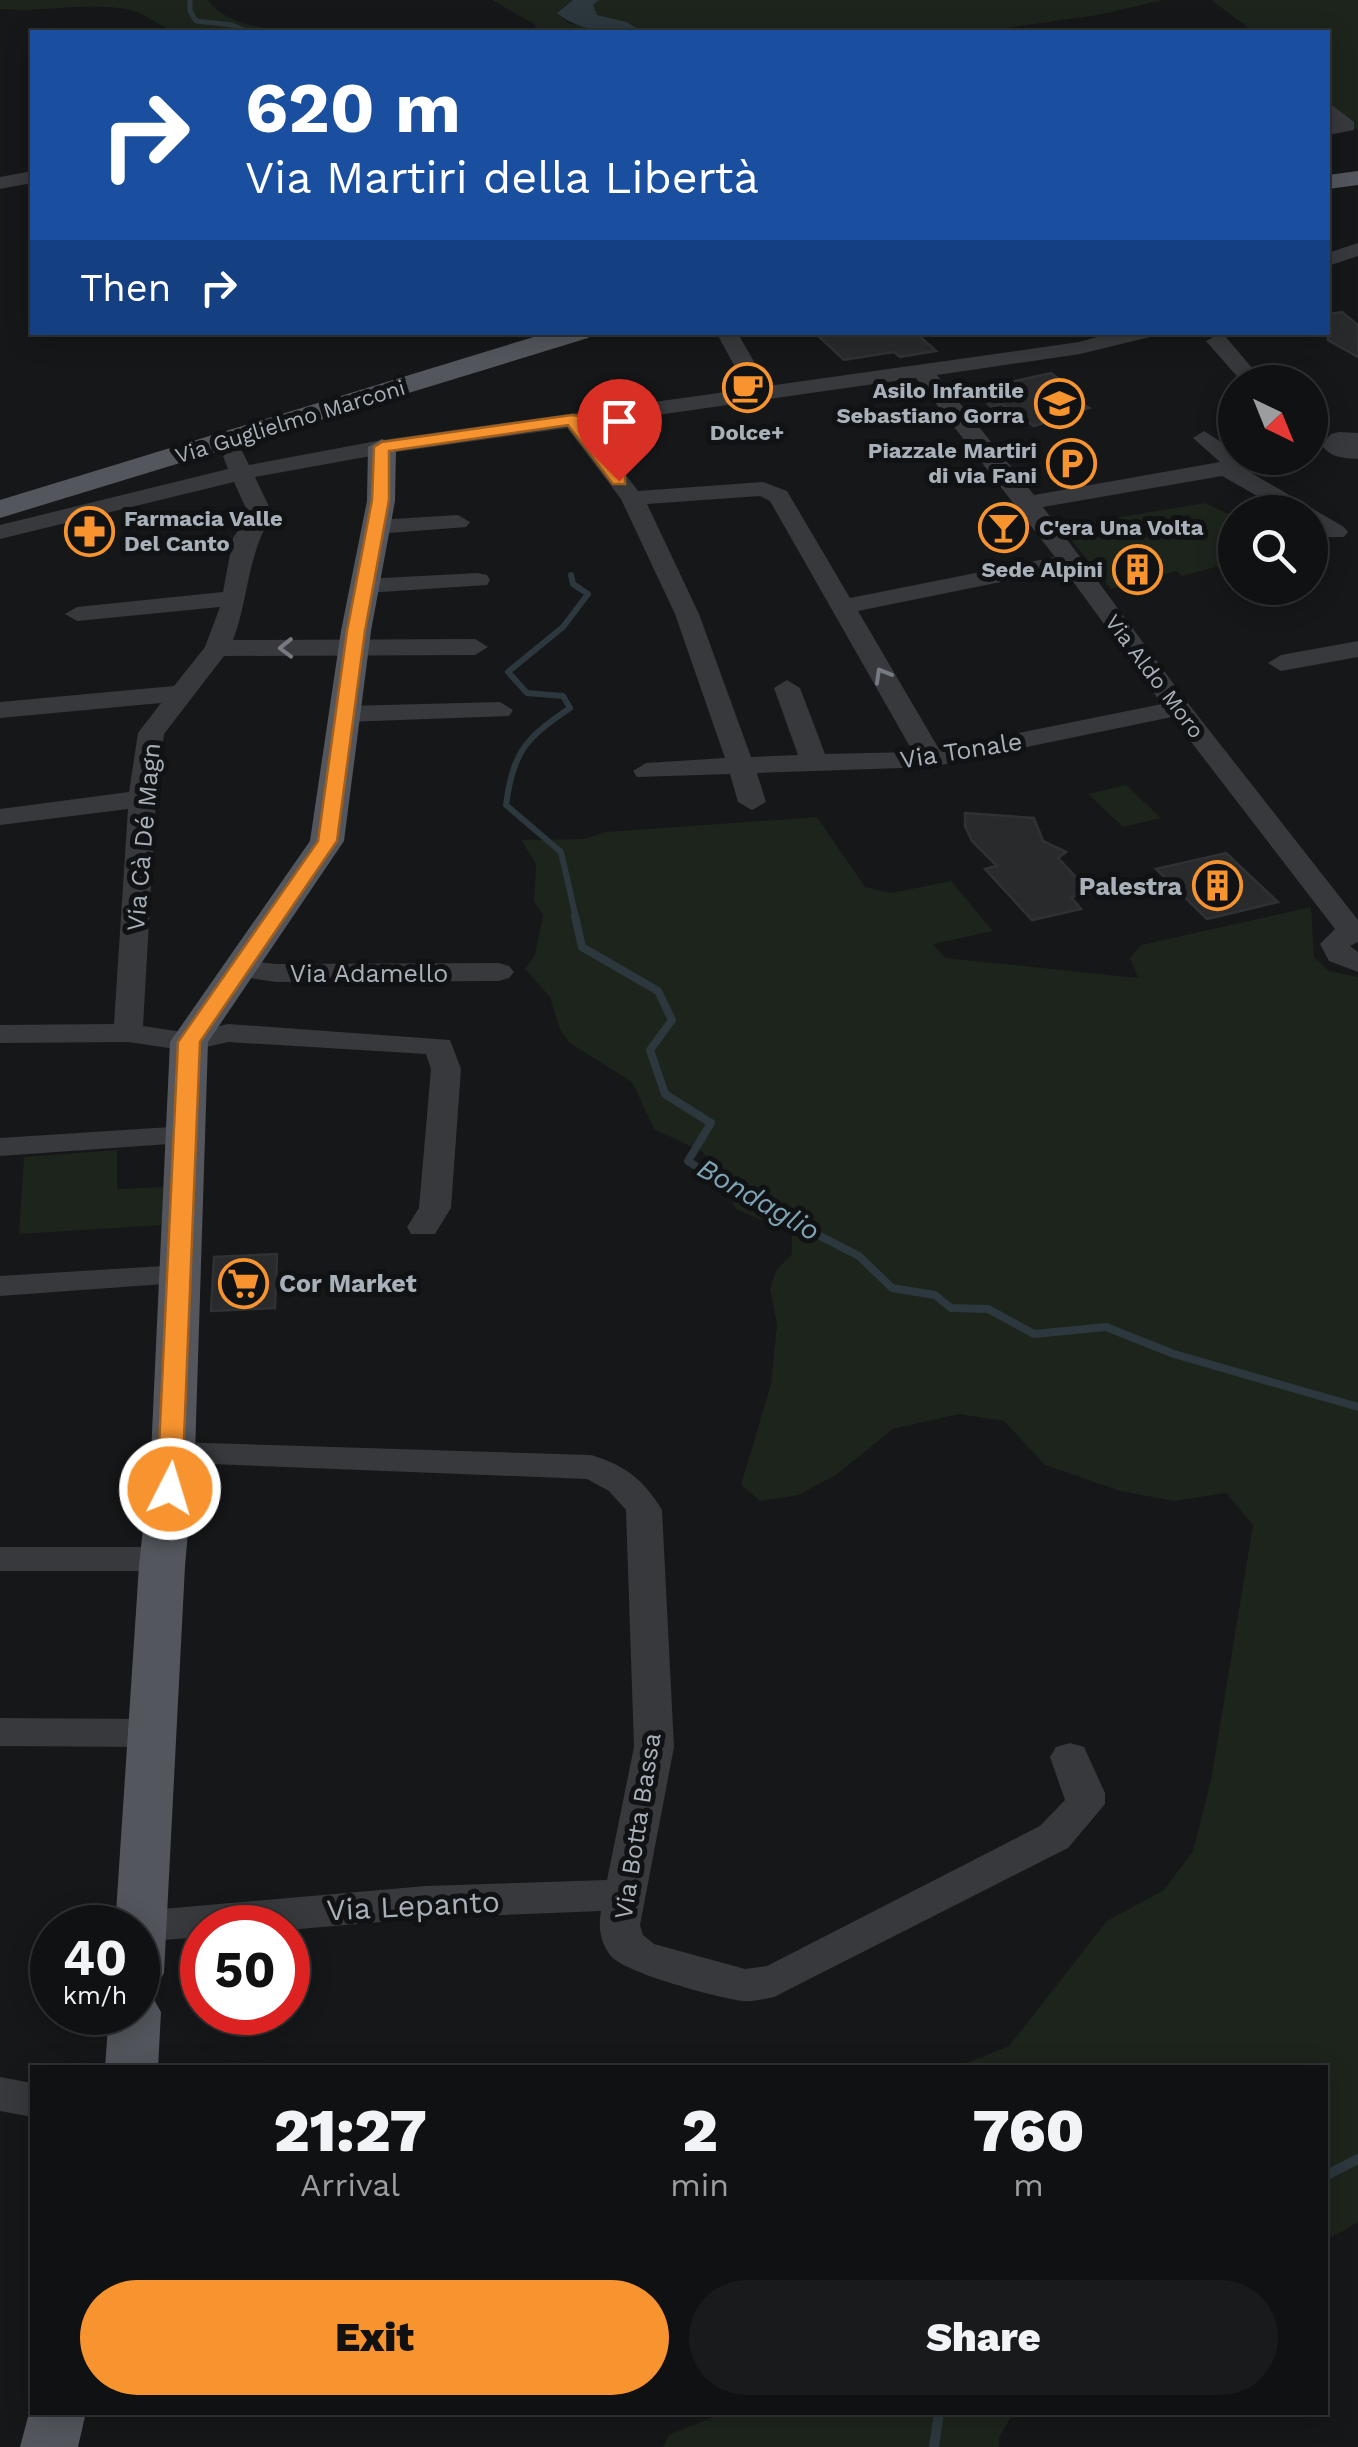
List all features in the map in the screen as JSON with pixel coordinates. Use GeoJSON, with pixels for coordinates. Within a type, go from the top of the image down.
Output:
{"type":"FeatureCollection","features":[{"type":"Feature","properties":{"kind":"main road"},"geometry":{"type":"LineString","coordinates":[[1330,182],[1358,178]]}},
{"type":"Feature","properties":{"kind":"main road","name":"Via Guglielmo Marconi"},"geometry":{"type":"LineString","coordinates":[[0,509],[569,335]]}},
{"type":"Feature","properties":{"kind":"main road"},"geometry":{"type":"LineString","coordinates":[[141,1905],[162,1559],[173,1454],[189,1042],[328,841],[354,646],[380,500],[382,447]]}},
{"type":"Feature","properties":{"kind":"main road"},"geometry":{"type":"LineString","coordinates":[[132,2065],[134,2035]]}},
{"type":"Feature","properties":{"kind":"main road"},"geometry":{"type":"LineString","coordinates":[[48,2447],[56,2415]]}},
{"type":"Feature","properties":{"kind":"street"},"geometry":{"type":"LineString","coordinates":[[1330,110],[1347,126],[1330,129]]}},
{"type":"Feature","properties":{"kind":"street"},"geometry":{"type":"LineString","coordinates":[[0,183],[30,177]]}},
{"type":"Feature","properties":{"kind":"street"},"geometry":{"type":"LineString","coordinates":[[1330,259],[1358,249]]}},
{"type":"Feature","properties":{"kind":"street"},"geometry":{"type":"LineString","coordinates":[[1330,259],[1358,271]]}},
{"type":"Feature","properties":{"kind":"street"},"geometry":{"type":"LineString","coordinates":[[0,532],[241,473],[382,447],[1080,348],[1130,335]]}},
{"type":"Feature","properties":{"kind":"street"},"geometry":{"type":"LineString","coordinates":[[731,339],[760,393]]}},
{"type":"Feature","properties":{"kind":"street"},"geometry":{"type":"LineString","coordinates":[[1225,349],[1239,365]]}},
{"type":"Feature","properties":{"kind":"street","name":"Via Aldo Moro"},"geometry":{"type":"LineString","coordinates":[[922,371],[1028,503],[1178,708],[1355,933],[1338,939],[1335,949],[1345,959],[1358,963]]}},
{"type":"Feature","properties":{"kind":"street"},"geometry":{"type":"LineString","coordinates":[[572,419],[632,498],[688,614],[752,802]]}},
{"type":"Feature","properties":{"kind":"street"},"geometry":{"type":"LineString","coordinates":[[1204,438],[1218,452]]}},
{"type":"Feature","properties":{"kind":"street","name":"Via Cà Dé Magn"},"geometry":{"type":"LineString","coordinates":[[128,1033],[142,798],[150,733],[217,648],[233,598],[245,538],[260,514],[226,440]]}},
{"type":"Feature","properties":{"kind":"street"},"geometry":{"type":"LineString","coordinates":[[1028,503],[1218,469]]}},
{"type":"Feature","properties":{"kind":"street"},"geometry":{"type":"LineString","coordinates":[[1244,475],[1276,495]]}},
{"type":"Feature","properties":{"kind":"street"},"geometry":{"type":"LineString","coordinates":[[632,498],[722,490],[763,490],[779,496],[932,759]]}},
{"type":"Feature","properties":{"kind":"street"},"geometry":{"type":"LineString","coordinates":[[376,527],[458,522]]}},
{"type":"Feature","properties":{"kind":"street"},"geometry":{"type":"LineString","coordinates":[[1328,527],[1336,532]]}},
{"type":"Feature","properties":{"kind":"street"},"geometry":{"type":"LineString","coordinates":[[842,608],[1069,561]]}},
{"type":"Feature","properties":{"kind":"street"},"geometry":{"type":"LineString","coordinates":[[364,586],[478,580]]}},
{"type":"Feature","properties":{"kind":"street"},"geometry":{"type":"LineString","coordinates":[[77,614],[233,598]]}},
{"type":"Feature","properties":{"kind":"street"},"geometry":{"type":"LineString","coordinates":[[217,648],[475,647]]}},
{"type":"Feature","properties":{"kind":"street"},"geometry":{"type":"LineString","coordinates":[[1281,663],[1358,649]]}},
{"type":"Feature","properties":{"kind":"street"},"geometry":{"type":"LineString","coordinates":[[787,688],[815,764]]}},
{"type":"Feature","properties":{"kind":"street"},"geometry":{"type":"LineString","coordinates":[[0,710],[181,693]]}},
{"type":"Feature","properties":{"kind":"street","name":"Via Tonale"},"geometry":{"type":"LineString","coordinates":[[646,771],[932,759],[1178,708]]}},
{"type":"Feature","properties":{"kind":"street"},"geometry":{"type":"LineString","coordinates":[[346,714],[500,710]]}},
{"type":"Feature","properties":{"kind":"street"},"geometry":{"type":"LineString","coordinates":[[0,817],[142,798]]}},
{"type":"Feature","properties":{"kind":"street","name":"Via Adamello"},"geometry":{"type":"LineString","coordinates":[[239,968],[276,973],[500,972]]}},
{"type":"Feature","properties":{"kind":"street"},"geometry":{"type":"LineString","coordinates":[[0,1034],[128,1033],[189,1042],[228,1033],[438,1046],[446,1069],[437,1188],[435,1208],[423,1227]]}},
{"type":"Feature","properties":{"kind":"street"},"geometry":{"type":"LineString","coordinates":[[0,1147],[186,1135]]}},
{"type":"Feature","properties":{"kind":"street"},"geometry":{"type":"LineString","coordinates":[[0,1286],[179,1275]]}},
{"type":"Feature","properties":{"kind":"street","name":"Via Botta Bassa"},"geometry":{"type":"LineString","coordinates":[[173,1454],[591,1467],[618,1476],[644,1510],[654,1747],[619,1925],[625,1944],[641,1957],[745,1985],[774,1981],[1054,1837],[1085,1804],[1085,1793],[1070,1757]]}},
{"type":"Feature","properties":{"kind":"street"},"geometry":{"type":"LineString","coordinates":[[0,1559],[162,1559]]}},
{"type":"Feature","properties":{"kind":"street"},"geometry":{"type":"LineString","coordinates":[[0,1732],[152,1733]]}},
{"type":"Feature","properties":{"kind":"street","name":"Via Lepanto"},"geometry":{"type":"LineString","coordinates":[[160,1924],[426,1902],[627,1895]]}},
{"type":"Feature","properties":{"kind":"street"},"geometry":{"type":"LineString","coordinates":[[0,2094],[30,2100]]}},
{"type":"Feature","properties":{"kind":"shaded area"},"geometry":{"type":"Polygon","coordinates":[[[0,0],[208,0],[221,13],[240,22],[286,30],[172,30],[139,13],[118,8],[0,9],[0,0]]]}},
{"type":"Feature","properties":{"kind":"shaded area"},"geometry":{"type":"Polygon","coordinates":[[[492,0],[573,0],[557,13],[568,23],[599,30],[538,30],[492,0]]]}},
{"type":"Feature","properties":{"kind":"shaded area"},"geometry":{"type":"Polygon","coordinates":[[[573,0],[599,0],[593,5],[597,15],[627,22],[640,30],[586,28],[557,13],[573,0]]]}},
{"type":"Feature","properties":{"kind":"shaded area"},"geometry":{"type":"Polygon","coordinates":[[[599,0],[1163,0],[1098,15],[990,30],[640,30],[627,22],[596,15],[593,5],[599,0]]]}},
{"type":"Feature","properties":{"kind":"shaded area"},"geometry":{"type":"Polygon","coordinates":[[[1211,0],[1358,0],[1358,131],[1330,103],[1330,30],[1251,30],[1211,0]]]}},
{"type":"Feature","properties":{"kind":"shaded area"},"geometry":{"type":"Polygon","coordinates":[[[1205,503],[1218,509],[1218,566],[1182,576],[1176,571],[1111,589],[1061,527],[1205,503]]]}},
{"type":"Feature","properties":{"kind":"shaded area"},"geometry":{"type":"Polygon","coordinates":[[[1126,785],[1161,818],[1123,827],[1088,794],[1126,785]]]}},
{"type":"Feature","properties":{"kind":"shaded area"},"geometry":{"type":"Polygon","coordinates":[[[817,817],[865,887],[891,893],[951,881],[993,931],[933,944],[945,958],[1138,978],[1130,958],[1141,945],[1311,907],[1314,957],[1329,971],[1358,977],[1358,2222],[1328,2239],[1328,2065],[962,2065],[1009,2046],[1107,1921],[1164,1890],[1193,1851],[1211,1780],[1253,1525],[1226,1493],[1174,1501],[1120,1491],[1045,1465],[1004,1421],[959,1414],[893,1429],[836,1475],[798,1495],[760,1501],[741,1485],[771,1384],[777,1325],[770,1288],[777,1269],[792,1254],[792,1233],[736,1209],[703,1152],[654,1129],[632,1082],[570,1043],[560,1030],[550,997],[525,969],[535,955],[543,915],[534,901],[536,864],[521,840],[584,839],[606,832],[817,817]]]}},
{"type":"Feature","properties":{"kind":"shaded area"},"geometry":{"type":"Polygon","coordinates":[[[117,1150],[117,1189],[163,1187],[162,1225],[19,1234],[24,1157],[117,1150]]]}},
{"type":"Feature","properties":{"kind":"shaded area"},"geometry":{"type":"Polygon","coordinates":[[[718,2415],[1012,2415],[999,2438],[999,2447],[663,2447],[669,2435],[718,2415]]]}},
{"type":"Feature","properties":{"kind":"building"},"geometry":{"type":"Polygon","coordinates":[[[1342,312],[1358,325],[1358,357],[1328,340],[1330,314],[1342,312]]]}},
{"type":"Feature","properties":{"kind":"building"},"geometry":{"type":"Polygon","coordinates":[[[817,335],[918,335],[936,351],[900,357],[894,352],[844,360],[817,335]]]}},
{"type":"Feature","properties":{"kind":"building","name":"Asilo Infantile Sebastiano Gorra"},"geometry":{"type":"Polygon","coordinates":[[[1051,373],[1071,388],[1060,390],[1089,408],[1034,426],[1001,404],[991,407],[975,390],[1051,373]]]}},
{"type":"Feature","properties":{"kind":"building"},"geometry":{"type":"Polygon","coordinates":[[[965,813],[1034,818],[1043,841],[1066,852],[1058,858],[1091,893],[1071,897],[1081,909],[1032,920],[985,869],[997,866],[972,841],[965,826],[965,813]]]}},
{"type":"Feature","properties":{"kind":"building","name":"Palestra"},"geometry":{"type":"Polygon","coordinates":[[[1226,853],[1278,902],[1207,919],[1156,869],[1226,853]]]}},
{"type":"Feature","properties":{"kind":"building","name":"Cor Market"},"geometry":{"type":"Polygon","coordinates":[[[277,1254],[275,1308],[211,1311],[214,1257],[277,1254]]]}},
{"type":"Feature","properties":{"kind":"waterway"},"geometry":{"type":"LineString","coordinates":[[190,0],[190,11],[196,21],[244,30]]}},
{"type":"Feature","properties":{"kind":"waterway","name":"Bondaglio"},"geometry":{"type":"LineString","coordinates":[[571,575],[573,584],[588,594],[563,627],[508,672],[527,693],[563,696],[570,708],[542,728],[524,748],[513,771],[506,805],[561,852],[576,918]]}},
{"type":"Feature","properties":{"kind":"waterway","name":"Bondaglio"},"geometry":{"type":"LineString","coordinates":[[575,916],[582,947],[658,991],[672,1020],[650,1050],[665,1094],[711,1123],[688,1161],[733,1191],[859,1256],[892,1288],[935,1295],[951,1308],[988,1309],[1034,1334],[1106,1327],[1174,1354],[1358,1407]]}},
{"type":"Feature","properties":{"kind":"waterway","name":"Bondaglio"},"geometry":{"type":"LineString","coordinates":[[1328,2174],[1358,2159]]}},
{"type":"Feature","properties":{"kind":"waterway","name":"Bondaglio"},"geometry":{"type":"LineString","coordinates":[[934,2447],[939,2415]]}},
{"type":"Feature","properties":{"kind":"place","name":"Dolce+"},"geometry":{"type":"Point","coordinates":[747,388]}},
{"type":"Feature","properties":{"kind":"place","name":"Asilo Infantile Sebastiano Gorra"},"geometry":{"type":"Point","coordinates":[1059,403]}},
{"type":"Feature","properties":{"kind":"place","name":"Piazzale Martiri di via Fani"},"geometry":{"type":"Point","coordinates":[1072,463]}},
{"type":"Feature","properties":{"kind":"place","name":"C'era Una Volta"},"geometry":{"type":"Point","coordinates":[1004,527]}},
{"type":"Feature","properties":{"kind":"place","name":"Farmacia Valle Del Canto"},"geometry":{"type":"Point","coordinates":[89,531]}},
{"type":"Feature","properties":{"kind":"place","name":"Sede Alpini"},"geometry":{"type":"Point","coordinates":[1138,569]}},
{"type":"Feature","properties":{"kind":"place","name":"Palestra"},"geometry":{"type":"Point","coordinates":[1217,886]}},
{"type":"Feature","properties":{"kind":"place","name":"Cor Market"},"geometry":{"type":"Point","coordinates":[244,1283]}},
{"type":"Feature","properties":{"kind":"route"},"geometry":{"type":"LineString","coordinates":[[170,1489],[189,1042],[328,841],[356,631],[380,500],[382,447],[572,419],[619,481]]}}]}
